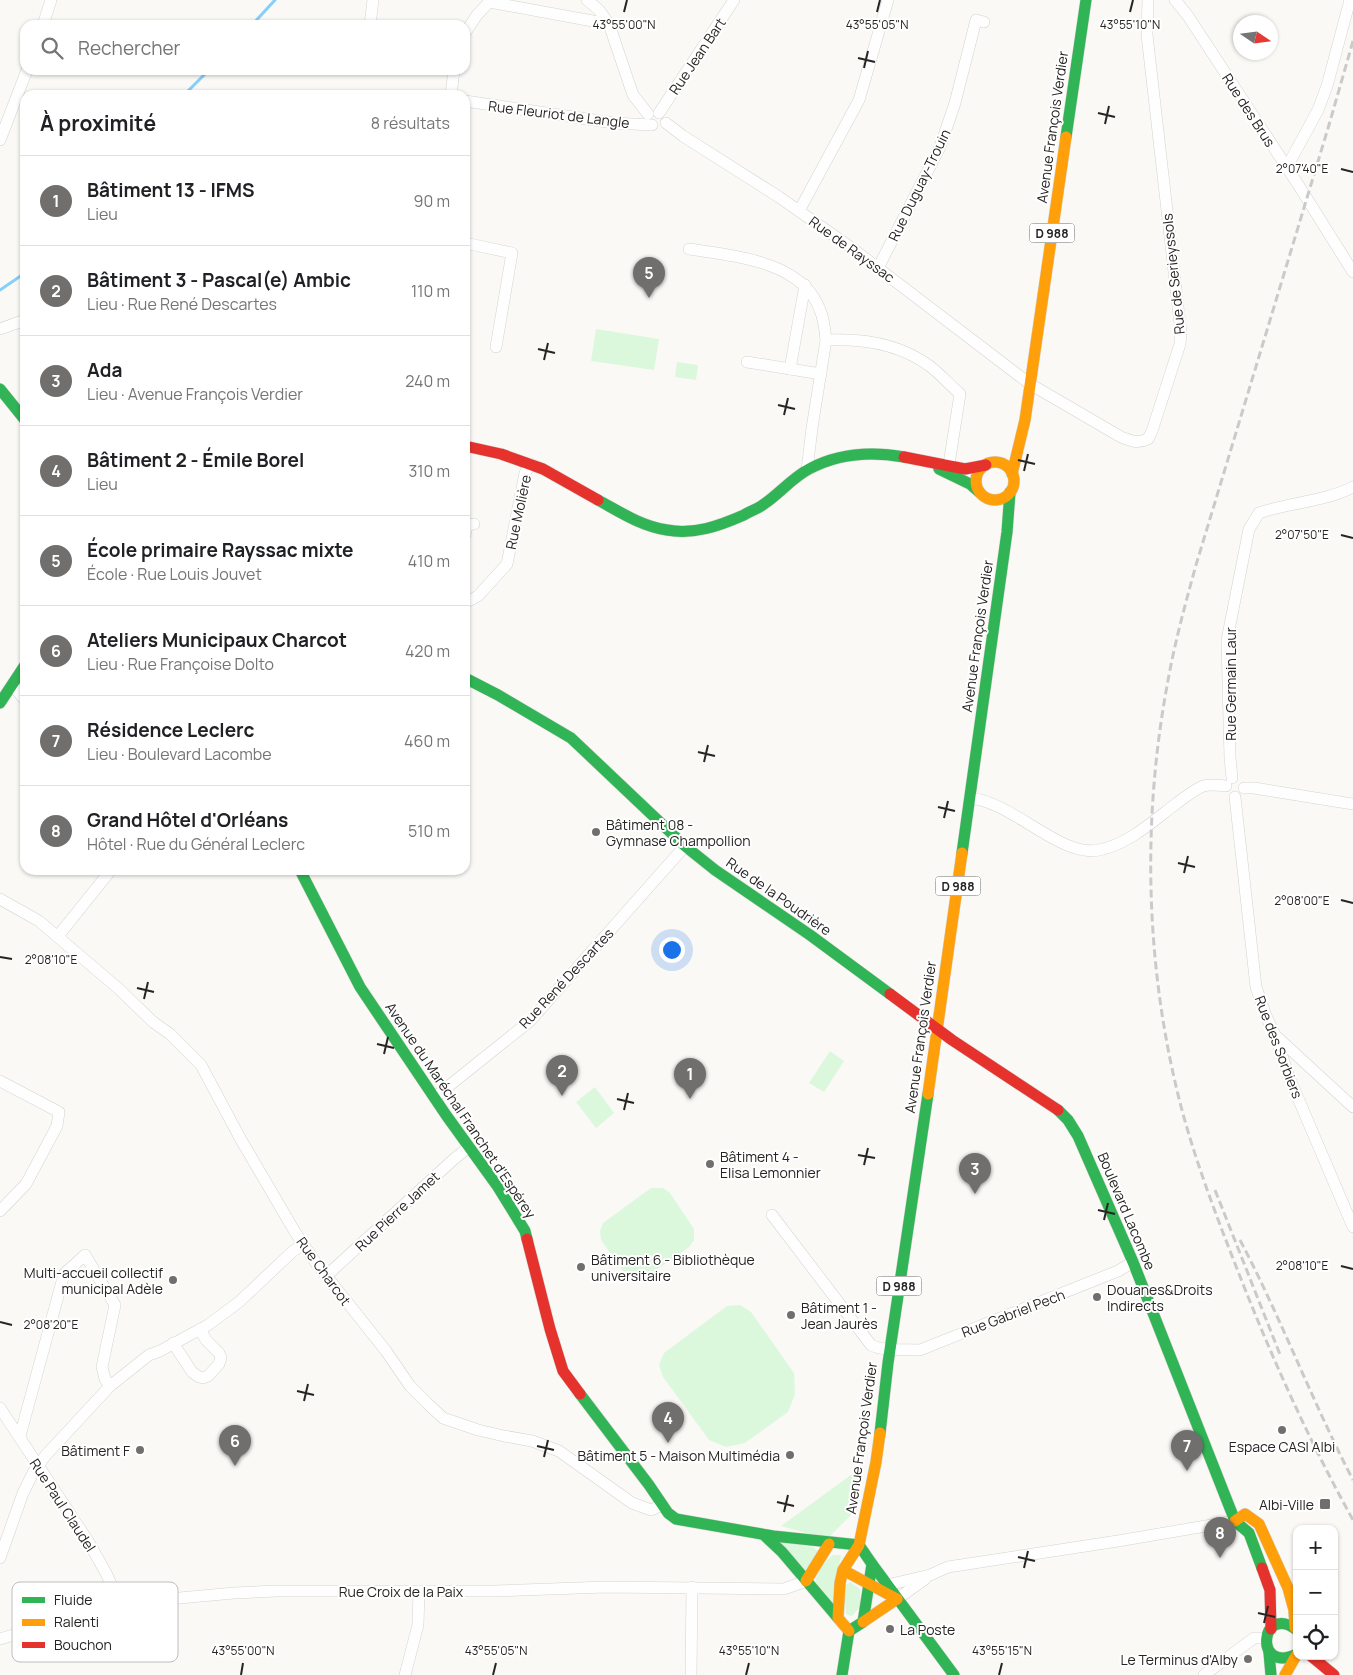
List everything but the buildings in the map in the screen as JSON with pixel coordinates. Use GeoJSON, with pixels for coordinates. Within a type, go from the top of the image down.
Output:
{"type":"FeatureCollection","features":[{"type":"Feature","properties":{"kind":"main road","name":"Avenue François Verdier"},"geometry":{"type":"LineString","coordinates":[[1012,474],[1025,420],[1084,3]]}},
{"type":"Feature","properties":{"kind":"main road"},"geometry":{"type":"LineString","coordinates":[[0,389],[20,414]]}},
{"type":"Feature","properties":{"kind":"main road"},"geometry":{"type":"LineString","coordinates":[[470,448],[501,454],[531,464],[636,521],[668,530],[693,531],[721,525],[762,506],[807,470],[831,459],[853,454],[883,453],[950,464],[965,469],[995,463],[1000,464],[1005,466],[1012,474],[1013,486],[1006,496],[994,500],[983,496],[970,484],[930,466],[923,460]]}},
{"type":"Feature","properties":{"kind":"main road"},"geometry":{"type":"LineString","coordinates":[[1000,464],[1015,457]]}},
{"type":"Feature","properties":{"kind":"main road"},"geometry":{"type":"LineString","coordinates":[[979,492],[976,480],[981,468],[986,465]]}},
{"type":"Feature","properties":{"kind":"main road","name":"Avenue François Verdier"},"geometry":{"type":"LineString","coordinates":[[859,1545],[876,1462],[890,1349],[938,1027],[1007,532],[1010,492]]}},
{"type":"Feature","properties":{"kind":"main road"},"geometry":{"type":"LineString","coordinates":[[994,500],[1007,532]]}},
{"type":"Feature","properties":{"kind":"main road"},"geometry":{"type":"LineString","coordinates":[[0,703],[20,673]]}},
{"type":"Feature","properties":{"kind":"main road","name":"Rue de la Poudrière"},"geometry":{"type":"LineString","coordinates":[[470,681],[571,738],[685,846],[715,870],[810,935],[938,1027]]}},
{"type":"Feature","properties":{"kind":"main road","name":"Avenue du Maréchal Franchet d'Espérey"},"geometry":{"type":"LineString","coordinates":[[303,875],[360,987],[498,1187],[525,1231],[550,1329],[563,1371],[662,1505],[676,1519],[766,1536],[829,1544],[859,1545]]}},
{"type":"Feature","properties":{"kind":"main road","name":"Boulevard Lacombe"},"geometry":{"type":"LineString","coordinates":[[938,1027],[952,1040],[1057,1108],[1068,1120],[1078,1136],[1133,1262],[1234,1520]]}},
{"type":"Feature","properties":{"kind":"main road"},"geometry":{"type":"LineString","coordinates":[[1270,1675],[1269,1653],[1265,1643],[1268,1633],[1270,1590],[1249,1533],[1234,1520],[1246,1514],[1258,1524],[1288,1588],[1295,1615]]}},
{"type":"Feature","properties":{"kind":"main road"},"geometry":{"type":"LineString","coordinates":[[766,1536],[782,1552],[849,1631]]}},
{"type":"Feature","properties":{"kind":"main road"},"geometry":{"type":"LineString","coordinates":[[806,1581],[829,1544]]}},
{"type":"Feature","properties":{"kind":"main road"},"geometry":{"type":"LineString","coordinates":[[838,1618],[840,1583],[843,1570],[859,1545],[954,1675]]}},
{"type":"Feature","properties":{"kind":"main road"},"geometry":{"type":"LineString","coordinates":[[862,1622],[872,1564]]}},
{"type":"Feature","properties":{"kind":"main road"},"geometry":{"type":"LineString","coordinates":[[843,1570],[897,1599]]}},
{"type":"Feature","properties":{"kind":"main road"},"geometry":{"type":"LineString","coordinates":[[842,1675],[849,1631],[897,1599]]}},
{"type":"Feature","properties":{"kind":"main road"},"geometry":{"type":"LineString","coordinates":[[1268,1633],[1280,1624],[1293,1628]]}},
{"type":"Feature","properties":{"kind":"main road"},"geometry":{"type":"LineString","coordinates":[[1269,1653],[1273,1657],[1283,1660],[1293,1657]]}},
{"type":"Feature","properties":{"kind":"main road"},"geometry":{"type":"LineString","coordinates":[[1284,1675],[1293,1660]]}},
{"type":"Feature","properties":{"kind":"main road"},"geometry":{"type":"LineString","coordinates":[[1316,1660],[1334,1675]]}},
{"type":"Feature","properties":{"kind":"street"},"geometry":{"type":"LineString","coordinates":[[45,20],[51,0]]}},
{"type":"Feature","properties":{"kind":"street"},"geometry":{"type":"LineString","coordinates":[[371,20],[373,0]]}},
{"type":"Feature","properties":{"kind":"street"},"geometry":{"type":"LineString","coordinates":[[588,0],[602,5],[633,95],[653,117]]}},
{"type":"Feature","properties":{"kind":"street","name":"Rue Jean Bart"},"geometry":{"type":"LineString","coordinates":[[653,117],[734,0]]}},
{"type":"Feature","properties":{"kind":"street"},"geometry":{"type":"LineString","coordinates":[[799,211],[860,100],[888,0]]}},
{"type":"Feature","properties":{"kind":"street","name":"Rue de Serieyssols"},"geometry":{"type":"LineString","coordinates":[[1030,384],[1121,437],[1134,442],[1140,442],[1148,439],[1152,431],[1180,344],[1179,316],[1147,35],[1148,0]]}},
{"type":"Feature","properties":{"kind":"street","name":"Rue des Brus"},"geometry":{"type":"LineString","coordinates":[[1175,0],[1188,16],[1287,167],[1353,272]]}},
{"type":"Feature","properties":{"kind":"street"},"geometry":{"type":"LineString","coordinates":[[1287,167],[1318,110],[1328,86],[1350,0]]}},
{"type":"Feature","properties":{"kind":"street"},"geometry":{"type":"LineString","coordinates":[[470,26],[490,1],[609,24]]}},
{"type":"Feature","properties":{"kind":"street","name":"Rue Duguay-Trouin"},"geometry":{"type":"LineString","coordinates":[[878,268],[940,147],[955,103],[976,20],[984,22]]}},
{"type":"Feature","properties":{"kind":"street"},"geometry":{"type":"LineString","coordinates":[[0,140],[25,75]]}},
{"type":"Feature","properties":{"kind":"street"},"geometry":{"type":"LineString","coordinates":[[452,90],[453,75]]}},
{"type":"Feature","properties":{"kind":"street","name":"Rue Fleuriot de Langle"},"geometry":{"type":"LineString","coordinates":[[470,102],[614,123],[653,117]]}},
{"type":"Feature","properties":{"kind":"street","name":"Rue de Rayssac"},"geometry":{"type":"LineString","coordinates":[[653,117],[665,118],[666,123],[683,136],[799,211],[878,268],[1030,384]]}},
{"type":"Feature","properties":{"kind":"street"},"geometry":{"type":"LineString","coordinates":[[470,244],[512,252],[496,347]]}},
{"type":"Feature","properties":{"kind":"street"},"geometry":{"type":"LineString","coordinates":[[689,249],[732,256],[774,267],[793,276],[805,285],[820,309],[826,340],[807,470]]}},
{"type":"Feature","properties":{"kind":"street"},"geometry":{"type":"LineString","coordinates":[[790,369],[805,285]]}},
{"type":"Feature","properties":{"kind":"street"},"geometry":{"type":"LineString","coordinates":[[0,329],[20,322]]}},
{"type":"Feature","properties":{"kind":"street"},"geometry":{"type":"LineString","coordinates":[[826,340],[860,340],[901,349],[930,367],[960,394],[950,464]]}},
{"type":"Feature","properties":{"kind":"street"},"geometry":{"type":"LineString","coordinates":[[747,362],[821,374]]}},
{"type":"Feature","properties":{"kind":"street","name":"Rue Molière"},"geometry":{"type":"LineString","coordinates":[[470,600],[478,596],[507,564],[525,473],[531,464]]}},
{"type":"Feature","properties":{"kind":"street","name":"Rue Germain Laur"},"geometry":{"type":"LineString","coordinates":[[1229,782],[1227,640],[1249,529],[1259,513],[1323,498],[1353,487]]}},
{"type":"Feature","properties":{"kind":"street"},"geometry":{"type":"LineString","coordinates":[[470,525],[474,524]]}},
{"type":"Feature","properties":{"kind":"street"},"geometry":{"type":"LineString","coordinates":[[12,685],[20,694]]}},
{"type":"Feature","properties":{"kind":"street"},"geometry":{"type":"LineString","coordinates":[[970,798],[983,799],[1072,848],[1082,851],[1098,851],[1127,839],[1204,786],[1241,780],[1244,788]]}},
{"type":"Feature","properties":{"kind":"street"},"geometry":{"type":"LineString","coordinates":[[1229,782],[1229,795],[1235,797],[1240,795],[1244,788]]}},
{"type":"Feature","properties":{"kind":"street"},"geometry":{"type":"LineString","coordinates":[[1244,788],[1353,804]]}},
{"type":"Feature","properties":{"kind":"street","name":"Rue des Sorbiers"},"geometry":{"type":"LineString","coordinates":[[1235,797],[1256,986],[1289,1077],[1353,1228]]}},
{"type":"Feature","properties":{"kind":"street","name":"Rue René Descartes"},"geometry":{"type":"LineString","coordinates":[[436,1098],[530,1021],[685,846]]}},
{"type":"Feature","properties":{"kind":"street"},"geometry":{"type":"LineString","coordinates":[[58,936],[107,875]]}},
{"type":"Feature","properties":{"kind":"street","name":"Rue Charcot"},"geometry":{"type":"LineString","coordinates":[[0,900],[39,921],[58,936],[119,989],[153,1022],[170,1034],[201,1065],[244,1146],[303,1244],[386,1351],[410,1386],[443,1418],[487,1432],[532,1441],[558,1451],[632,1503],[651,1510],[662,1505]]}},
{"type":"Feature","properties":{"kind":"street"},"geometry":{"type":"LineString","coordinates":[[1275,1036],[1353,1107]]}},
{"type":"Feature","properties":{"kind":"street"},"geometry":{"type":"LineString","coordinates":[[1289,1077],[1300,1066],[1308,1066]]}},
{"type":"Feature","properties":{"kind":"street"},"geometry":{"type":"LineString","coordinates":[[0,1081],[60,1112],[56,1126],[26,1184],[0,1211]]}},
{"type":"Feature","properties":{"kind":"street","name":"Rue Pierre Jamet"},"geometry":{"type":"LineString","coordinates":[[326,1276],[469,1147]]}},
{"type":"Feature","properties":{"kind":"street","name":"Rue Gabriel Pech"},"geometry":{"type":"LineString","coordinates":[[772,1215],[871,1345],[878,1349],[920,1350],[1118,1272],[1133,1262]]}},
{"type":"Feature","properties":{"kind":"street"},"geometry":{"type":"LineString","coordinates":[[0,1558],[24,1493],[38,1465],[110,1386],[149,1355],[200,1329],[240,1302],[292,1252],[303,1244]]}},
{"type":"Feature","properties":{"kind":"street"},"geometry":{"type":"LineString","coordinates":[[20,1436],[64,1274],[85,1255],[115,1305],[102,1367],[105,1379],[110,1386]]}},
{"type":"Feature","properties":{"kind":"street"},"geometry":{"type":"LineString","coordinates":[[174,1343],[192,1372],[203,1378],[208,1376],[219,1364],[221,1358],[219,1353],[206,1340],[200,1329]]}},
{"type":"Feature","properties":{"kind":"street","name":"Rue Paul Claudel"},"geometry":{"type":"LineString","coordinates":[[0,1408],[88,1541],[109,1582]]}},
{"type":"Feature","properties":{"kind":"street"},"geometry":{"type":"LineString","coordinates":[[897,1599],[930,1575],[948,1566],[1118,1541],[1234,1520]]}},
{"type":"Feature","properties":{"kind":"street"},"geometry":{"type":"LineString","coordinates":[[887,1585],[930,1575]]}},
{"type":"Feature","properties":{"kind":"street","name":"Rue Croix de la Paix"},"geometry":{"type":"LineString","coordinates":[[178,1599],[252,1592],[495,1591],[606,1587],[784,1589],[806,1581]]}},
{"type":"Feature","properties":{"kind":"street"},"geometry":{"type":"LineString","coordinates":[[691,1675],[692,1587]]}},
{"type":"Feature","properties":{"kind":"street"},"geometry":{"type":"LineString","coordinates":[[405,1675],[418,1625],[419,1592]]}},
{"type":"Feature","properties":{"kind":"street"},"geometry":{"type":"LineString","coordinates":[[1204,1675],[1254,1638],[1268,1633]]}},
{"type":"Feature","properties":{"kind":"street","name":"Rue Croix de la Paix"},"geometry":{"type":"LineString","coordinates":[[0,1639],[12,1635]]}},
{"type":"Feature","properties":{"kind":"green space"},"geometry":{"type":"Polygon","coordinates":[[[596,329],[659,339],[654,370],[591,361],[596,329]]]}},
{"type":"Feature","properties":{"kind":"green space"},"geometry":{"type":"Polygon","coordinates":[[[677,362],[698,365],[696,380],[675,377],[677,362]]]}},
{"type":"Feature","properties":{"kind":"green space"},"geometry":{"type":"Polygon","coordinates":[[[830,1051],[844,1061],[824,1092],[809,1083],[830,1051]]]}},
{"type":"Feature","properties":{"kind":"green space"},"geometry":{"type":"Polygon","coordinates":[[[595,1087],[614,1113],[596,1128],[576,1102],[595,1087]]]}},
{"type":"Feature","properties":{"kind":"green space"},"geometry":{"type":"Polygon","coordinates":[[[651,1188],[663,1188],[670,1193],[694,1229],[694,1240],[689,1247],[642,1280],[633,1279],[625,1274],[601,1240],[600,1231],[603,1223],[651,1188]]]}},
{"type":"Feature","properties":{"kind":"green space"},"geometry":{"type":"Polygon","coordinates":[[[740,1305],[751,1312],[794,1373],[795,1394],[788,1412],[745,1443],[726,1447],[709,1440],[663,1377],[659,1365],[664,1353],[727,1306],[740,1305]]]}},
{"type":"Feature","properties":{"kind":"green space"},"geometry":{"type":"Polygon","coordinates":[[[859,1469],[851,1515],[830,1536],[810,1534],[781,1526],[859,1469]]]}},
{"type":"Feature","properties":{"kind":"green space"},"geometry":{"type":"Polygon","coordinates":[[[776,1541],[813,1547],[819,1552],[803,1573],[776,1541]]]}},
{"type":"Feature","properties":{"kind":"green space"},"geometry":{"type":"Polygon","coordinates":[[[833,1555],[841,1555],[833,1603],[815,1581],[822,1566],[833,1555]]]}},
{"type":"Feature","properties":{"kind":"green space"},"geometry":{"type":"Polygon","coordinates":[[[850,1582],[860,1589],[860,1607],[852,1616],[846,1614],[844,1586],[850,1582]]]}},
{"type":"Feature","properties":{"kind":"waterway"},"geometry":{"type":"LineString","coordinates":[[257,20],[275,0]]}},
{"type":"Feature","properties":{"kind":"waterway"},"geometry":{"type":"LineString","coordinates":[[189,90],[204,75]]}},
{"type":"Feature","properties":{"kind":"waterway"},"geometry":{"type":"LineString","coordinates":[[0,290],[20,276]]}},
{"type":"Feature","properties":{"kind":"railway"},"geometry":{"type":"LineString","coordinates":[[1353,41],[1196,565],[1180,625],[1170,671],[1159,739],[1153,793],[1151,847],[1151,901],[1161,1009],[1171,1062],[1189,1136],[1203,1179],[1268,1344],[1308,1433],[1353,1520]]}},
{"type":"Feature","properties":{"kind":"railway"},"geometry":{"type":"LineString","coordinates":[[1215,1190],[1281,1357]]}},
{"type":"Feature","properties":{"kind":"railway"},"geometry":{"type":"LineString","coordinates":[[1240,1240],[1353,1480]]}},
{"type":"Feature","properties":{"kind":"traffic: fast"},"geometry":{"type":"LineString","coordinates":[[1066,137],[1086,0]]}},
{"type":"Feature","properties":{"kind":"traffic: fast"},"geometry":{"type":"LineString","coordinates":[[0,389],[20,414]]}},
{"type":"Feature","properties":{"kind":"traffic: fast"},"geometry":{"type":"LineString","coordinates":[[598,500],[631,518],[657,528],[677,531],[697,530],[725,523],[757,509],[791,481],[820,464],[855,455],[879,454],[904,457]]}},
{"type":"Feature","properties":{"kind":"traffic: fast"},"geometry":{"type":"LineString","coordinates":[[939,469],[970,484],[979,492]]}},
{"type":"Feature","properties":{"kind":"traffic: fast"},"geometry":{"type":"LineString","coordinates":[[962,853],[1007,532],[1010,492]]}},
{"type":"Feature","properties":{"kind":"traffic: fast"},"geometry":{"type":"LineString","coordinates":[[0,703],[20,673]]}},
{"type":"Feature","properties":{"kind":"traffic: fast"},"geometry":{"type":"LineString","coordinates":[[470,681],[571,738],[685,846],[715,870],[810,935],[890,994]]}},
{"type":"Feature","properties":{"kind":"traffic: fast"},"geometry":{"type":"LineString","coordinates":[[303,875],[360,987],[446,1115],[498,1187],[525,1231],[527,1239]]}},
{"type":"Feature","properties":{"kind":"traffic: fast"},"geometry":{"type":"LineString","coordinates":[[880,1433],[888,1363],[928,1094]]}},
{"type":"Feature","properties":{"kind":"traffic: fast"},"geometry":{"type":"LineString","coordinates":[[1058,1110],[1068,1120],[1078,1136],[1133,1262],[1235,1521],[1249,1533],[1262,1568]]}},
{"type":"Feature","properties":{"kind":"traffic: fast"},"geometry":{"type":"LineString","coordinates":[[580,1394],[668,1513],[676,1519],[773,1536],[859,1545]]}},
{"type":"Feature","properties":{"kind":"traffic: fast"},"geometry":{"type":"LineString","coordinates":[[765,1536],[782,1552],[838,1618]]}},
{"type":"Feature","properties":{"kind":"traffic: fast"},"geometry":{"type":"LineString","coordinates":[[849,1631],[863,1622],[872,1564],[859,1545]]}},
{"type":"Feature","properties":{"kind":"traffic: fast"},"geometry":{"type":"LineString","coordinates":[[872,1564],[954,1675]]}},
{"type":"Feature","properties":{"kind":"traffic: fast"},"geometry":{"type":"LineString","coordinates":[[1293,1628],[1285,1624],[1275,1625],[1269,1631],[1267,1639],[1268,1648],[1273,1655],[1283,1658],[1293,1655]]}},
{"type":"Feature","properties":{"kind":"traffic: fast"},"geometry":{"type":"LineString","coordinates":[[842,1675],[849,1631]]}},
{"type":"Feature","properties":{"kind":"traffic: fast"},"geometry":{"type":"LineString","coordinates":[[1269,1653],[1271,1675]]}},
{"type":"Feature","properties":{"kind":"traffic: slow"},"geometry":{"type":"LineString","coordinates":[[1012,474],[1025,420],[1066,137]]}},
{"type":"Feature","properties":{"kind":"traffic: slow"},"geometry":{"type":"LineString","coordinates":[[995,462],[1008,468],[1014,481],[1008,494],[995,500],[982,494],[976,481],[982,468],[995,462]]}},
{"type":"Feature","properties":{"kind":"traffic: slow"},"geometry":{"type":"LineString","coordinates":[[928,1094],[962,853]]}},
{"type":"Feature","properties":{"kind":"traffic: slow"},"geometry":{"type":"LineString","coordinates":[[849,1631],[838,1618],[840,1583],[843,1570],[859,1545],[880,1433]]}},
{"type":"Feature","properties":{"kind":"traffic: slow"},"geometry":{"type":"LineString","coordinates":[[1235,1521],[1245,1514],[1259,1524],[1288,1588],[1294,1615]]}},
{"type":"Feature","properties":{"kind":"traffic: slow"},"geometry":{"type":"LineString","coordinates":[[806,1581],[829,1544]]}},
{"type":"Feature","properties":{"kind":"traffic: slow"},"geometry":{"type":"LineString","coordinates":[[843,1570],[897,1599]]}},
{"type":"Feature","properties":{"kind":"traffic: slow"},"geometry":{"type":"LineString","coordinates":[[863,1622],[897,1599]]}},
{"type":"Feature","properties":{"kind":"traffic: slow"},"geometry":{"type":"LineString","coordinates":[[1285,1675],[1294,1660]]}},
{"type":"Feature","properties":{"kind":"traffic: jam"},"geometry":{"type":"LineString","coordinates":[[470,447],[501,454],[543,469],[598,500]]}},
{"type":"Feature","properties":{"kind":"traffic: jam"},"geometry":{"type":"LineString","coordinates":[[904,457],[965,469],[986,465]]}},
{"type":"Feature","properties":{"kind":"traffic: jam"},"geometry":{"type":"LineString","coordinates":[[890,994],[952,1040],[1058,1110]]}},
{"type":"Feature","properties":{"kind":"traffic: jam"},"geometry":{"type":"LineString","coordinates":[[527,1239],[563,1371],[580,1394]]}},
{"type":"Feature","properties":{"kind":"traffic: jam"},"geometry":{"type":"LineString","coordinates":[[1262,1568],[1270,1590],[1271,1629]]}},
{"type":"Feature","properties":{"kind":"traffic: jam"},"geometry":{"type":"LineString","coordinates":[[1316,1660],[1334,1675]]}},
{"type":"Feature","properties":{"kind":"place","name":"École primaire Rayssac mixte"},"geometry":{"type":"Point","coordinates":[649,298]}},
{"type":"Feature","properties":{"kind":"place","name":"Bâtiment 08 - Gymnase Champollion"},"geometry":{"type":"Point","coordinates":[596,832]}},
{"type":"Feature","properties":{"kind":"place","name":"Bâtiment 3 - Pascal(e) Ambic"},"geometry":{"type":"Point","coordinates":[562,1096]}},
{"type":"Feature","properties":{"kind":"place","name":"Bâtiment 13 - IFMS"},"geometry":{"type":"Point","coordinates":[690,1099]}},
{"type":"Feature","properties":{"kind":"place","name":"Bâtiment 4 - Elisa Lemonnier"},"geometry":{"type":"Point","coordinates":[710,1164]}},
{"type":"Feature","properties":{"kind":"place","name":"Ada"},"geometry":{"type":"Point","coordinates":[975,1194]}},
{"type":"Feature","properties":{"kind":"place","name":"Bâtiment 6 - Bibliothèque universitaire"},"geometry":{"type":"Point","coordinates":[581,1267]}},
{"type":"Feature","properties":{"kind":"place","name":"Multi-accueil collectif municipal Adèle"},"geometry":{"type":"Point","coordinates":[173,1280]}},
{"type":"Feature","properties":{"kind":"place","name":"Douanes&Droits Indirects"},"geometry":{"type":"Point","coordinates":[1097,1297]}},
{"type":"Feature","properties":{"kind":"place","name":"Bâtiment 1 - Jean Jaurès"},"geometry":{"type":"Point","coordinates":[791,1315]}},
{"type":"Feature","properties":{"kind":"place","name":"Espace CASI Albi"},"geometry":{"type":"Point","coordinates":[1282,1430]}},
{"type":"Feature","properties":{"kind":"place","name":"Bâtiment 2 - Émile Borel"},"geometry":{"type":"Point","coordinates":[668,1443]}},
{"type":"Feature","properties":{"kind":"place","name":"Bâtiment F"},"geometry":{"type":"Point","coordinates":[140,1450]}},
{"type":"Feature","properties":{"kind":"place","name":"Bâtiment 5 - Maison Multimédia"},"geometry":{"type":"Point","coordinates":[790,1455]}},
{"type":"Feature","properties":{"kind":"place","name":"Ateliers Municipaux Charcot"},"geometry":{"type":"Point","coordinates":[235,1466]}},
{"type":"Feature","properties":{"kind":"place","name":"Résidence Leclerc"},"geometry":{"type":"Point","coordinates":[1187,1471]}},
{"type":"Feature","properties":{"kind":"place","name":"Albi-Ville"},"geometry":{"type":"Point","coordinates":[1325,1504]}},
{"type":"Feature","properties":{"kind":"place","name":"Grand Hôtel d'Orléans"},"geometry":{"type":"Point","coordinates":[1220,1558]}},
{"type":"Feature","properties":{"kind":"place","name":"La Poste"},"geometry":{"type":"Point","coordinates":[890,1629]}},
{"type":"Feature","properties":{"kind":"place","name":"Le Terminus d'Alby"},"geometry":{"type":"Point","coordinates":[1248,1659]}}]}
